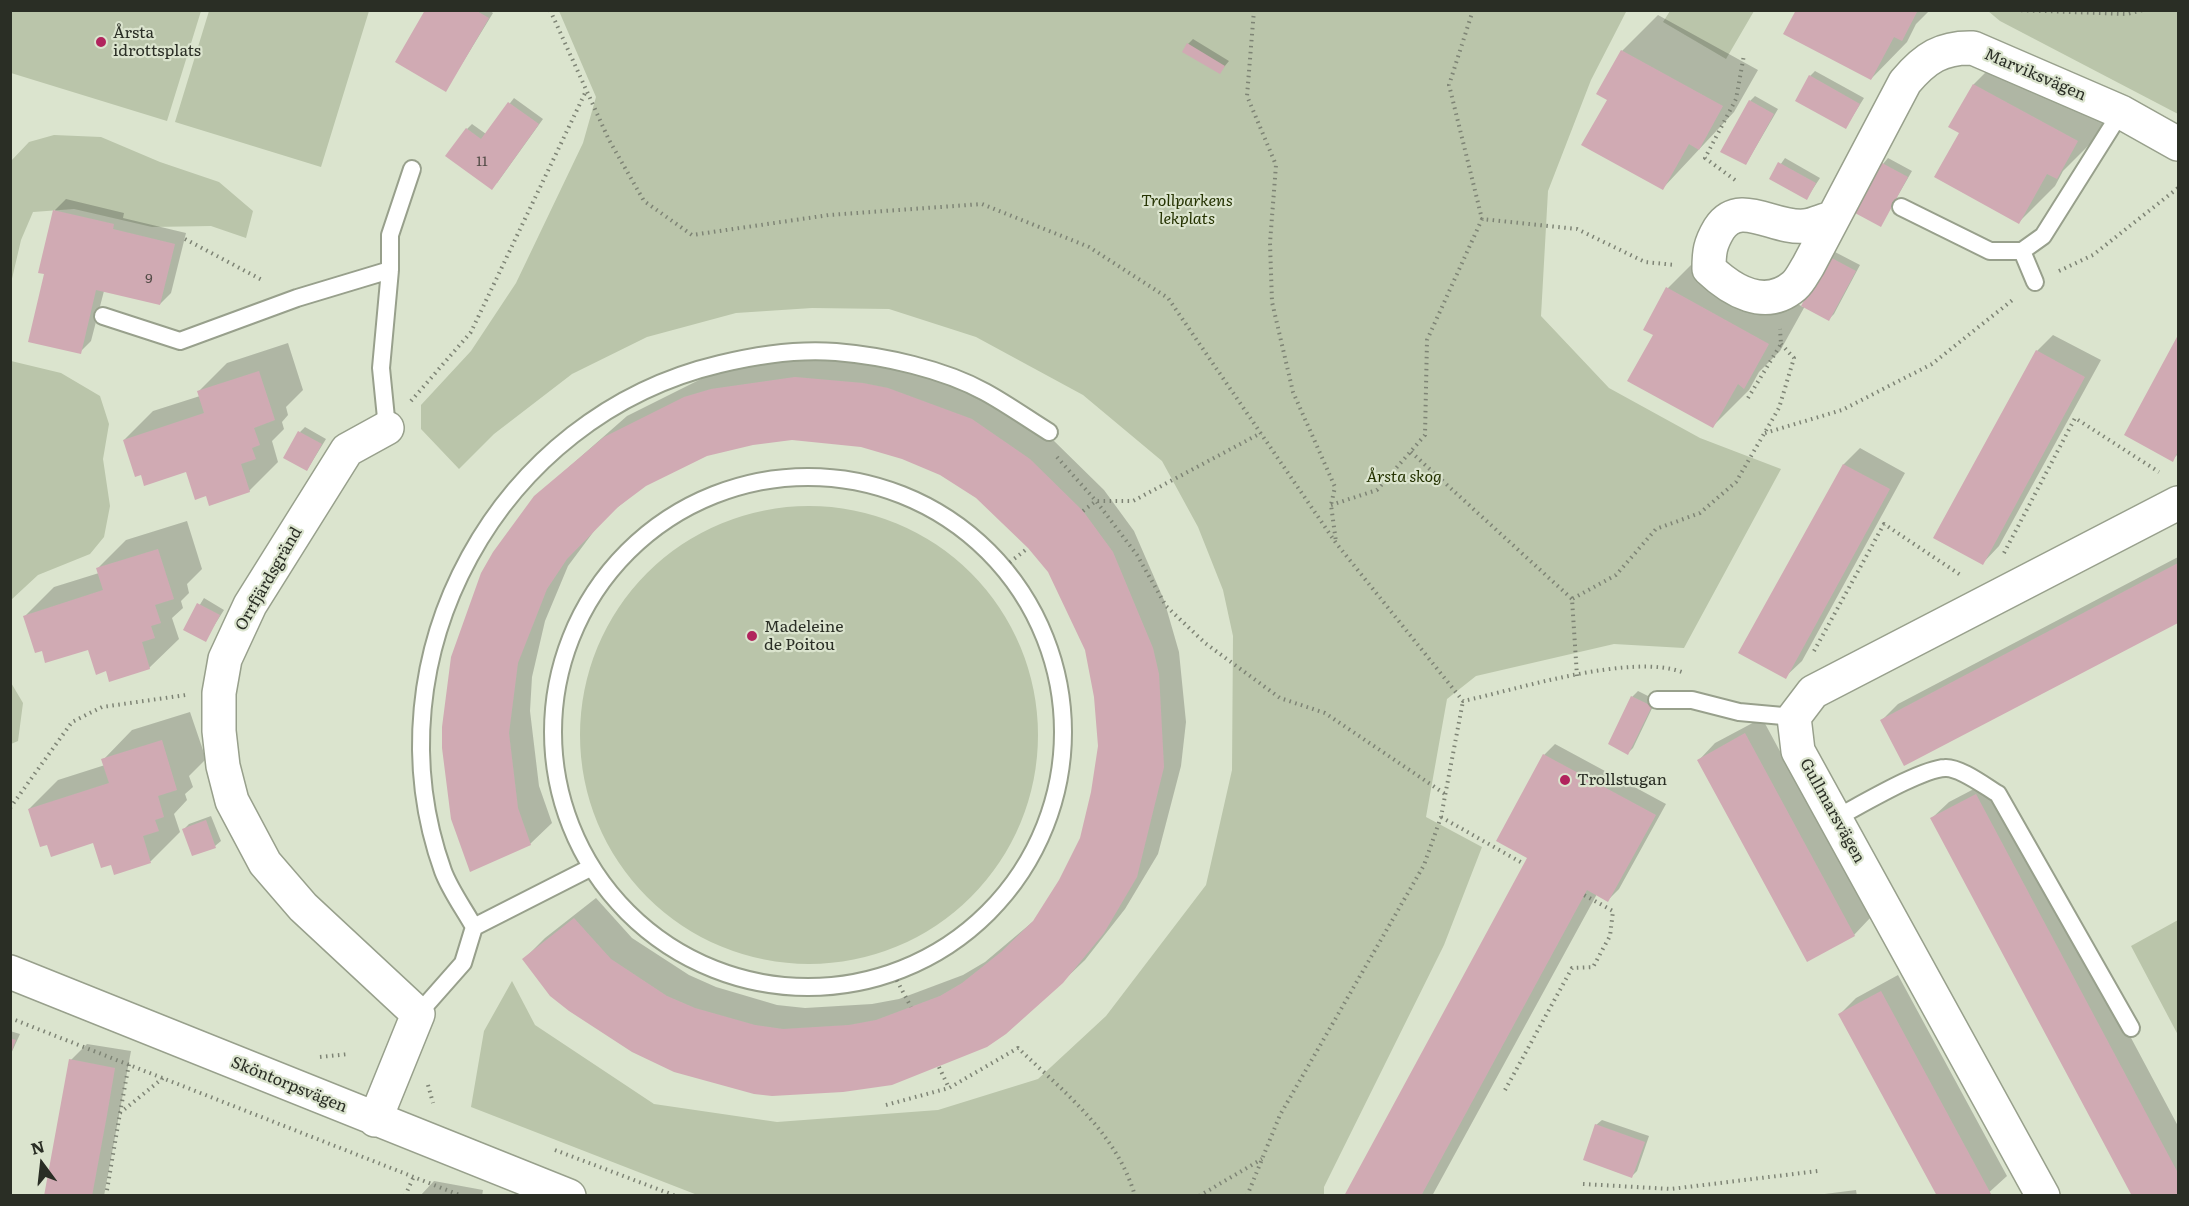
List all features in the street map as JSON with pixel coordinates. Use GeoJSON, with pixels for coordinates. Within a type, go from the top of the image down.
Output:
{"type":"FeatureCollection","features":[{"type":"Feature","properties":{"kind":"street","name":"Marviksvägen"},"geometry":{"type":"LineString","coordinates":[[1778,295],[1794,286],[1808,266],[1905,82],[1922,62],[1937,52],[1955,47],[1973,48],[2121,112],[2178,144]]}},
{"type":"Feature","properties":{"kind":"street"},"geometry":{"type":"LineString","coordinates":[[1778,295],[1755,298],[1726,285],[1708,269],[1709,246],[1725,220],[1743,213],[1781,224],[1804,226],[1832,218]]}},
{"type":"Feature","properties":{"kind":"street","name":"Orrfjärdsgränd"},"geometry":{"type":"LineString","coordinates":[[387,428],[347,450],[310,508],[250,605],[225,659],[219,693],[223,766],[232,801],[265,863],[303,907],[418,1014]]}},
{"type":"Feature","properties":{"kind":"street"},"geometry":{"type":"LineString","coordinates":[[1803,704],[1996,598],[2178,503]]}},
{"type":"Feature","properties":{"kind":"street","name":"Gullmarsvägen"},"geometry":{"type":"LineString","coordinates":[[1803,704],[1798,751],[2043,1196]]}},
{"type":"Feature","properties":{"kind":"street","name":"Sköntorpsvägen"},"geometry":{"type":"LineString","coordinates":[[10,972],[569,1196]]}},
{"type":"Feature","properties":{"kind":"street"},"geometry":{"type":"LineString","coordinates":[[375,1120],[418,1014]]}},
{"type":"Feature","properties":{"kind":"lane"},"geometry":{"type":"LineString","coordinates":[[1901,207],[1990,251],[2022,251],[2043,236],[2121,112]]}},
{"type":"Feature","properties":{"kind":"lane"},"geometry":{"type":"LineString","coordinates":[[387,428],[381,368],[390,270],[390,235],[412,169]]}},
{"type":"Feature","properties":{"kind":"lane"},"geometry":{"type":"LineString","coordinates":[[2022,251],[2035,282]]}},
{"type":"Feature","properties":{"kind":"lane"},"geometry":{"type":"LineString","coordinates":[[103,316],[180,341],[297,298],[390,270]]}},
{"type":"Feature","properties":{"kind":"lane"},"geometry":{"type":"LineString","coordinates":[[474,927],[443,872],[425,797],[421,721],[433,645],[465,563],[499,507],[551,450],[613,405],[683,372],[769,354],[835,352],[911,364],[983,391],[1048,432]]}},
{"type":"Feature","properties":{"kind":"lane"},"geometry":{"type":"LineString","coordinates":[[836,476],[907,494],[959,528],[1005,566],[1026,593],[1059,670],[1065,754],[1045,835],[999,905],[933,957],[894,975],[838,987],[780,988],[708,968],[645,931],[588,869],[564,811],[552,739],[560,667],[588,600],[634,543],[694,502],[764,479],[836,476]]}},
{"type":"Feature","properties":{"kind":"lane"},"geometry":{"type":"LineString","coordinates":[[1657,700],[1692,700],[1739,712],[1803,704]]}},
{"type":"Feature","properties":{"kind":"lane"},"geometry":{"type":"LineString","coordinates":[[1836,818],[1912,779],[1946,767],[1970,776],[1998,794],[2131,1028]]}},
{"type":"Feature","properties":{"kind":"lane"},"geometry":{"type":"LineString","coordinates":[[418,1014],[462,963],[474,927],[588,869]]}},
{"type":"Feature","properties":{"kind":"path"},"geometry":{"type":"LineString","coordinates":[[550,10],[609,140],[644,201],[692,235],[829,215],[982,204],[1089,247],[1168,298],[1336,543],[1463,702],[1441,817],[1424,865],[1280,1115],[1247,1196]]}},
{"type":"Feature","properties":{"kind":"path"},"geometry":{"type":"LineString","coordinates":[[1254,10],[1247,96],[1276,165],[1270,243],[1272,302],[1293,392],[1335,487],[1331,506],[1336,543]]}},
{"type":"Feature","properties":{"kind":"path"},"geometry":{"type":"LineString","coordinates":[[1331,506],[1377,490],[1425,435],[1427,340],[1482,219],[1449,85],[1473,10]]}},
{"type":"Feature","properties":{"kind":"path"},"geometry":{"type":"LineString","coordinates":[[2015,10],[2127,14],[2144,10]]}},
{"type":"Feature","properties":{"kind":"path"},"geometry":{"type":"LineString","coordinates":[[1743,213],[1735,178],[1705,158],[1736,99],[1744,55]]}},
{"type":"Feature","properties":{"kind":"path"},"geometry":{"type":"LineString","coordinates":[[387,428],[471,332],[586,90]]}},
{"type":"Feature","properties":{"kind":"path"},"geometry":{"type":"LineString","coordinates":[[1765,433],[1842,410],[1932,364],[2035,282],[2093,255],[2178,188]]}},
{"type":"Feature","properties":{"kind":"path"},"geometry":{"type":"LineString","coordinates":[[1482,219],[1577,229],[1645,262],[1708,269]]}},
{"type":"Feature","properties":{"kind":"path"},"geometry":{"type":"LineString","coordinates":[[185,239],[297,298]]}},
{"type":"Feature","properties":{"kind":"path"},"geometry":{"type":"LineString","coordinates":[[1748,398],[1781,344],[1778,295]]}},
{"type":"Feature","properties":{"kind":"path"},"geometry":{"type":"LineString","coordinates":[[1572,599],[1616,575],[1656,529],[1700,513],[1736,482],[1779,408],[1794,358],[1781,344]]}},
{"type":"Feature","properties":{"kind":"path"},"geometry":{"type":"LineString","coordinates":[[1803,704],[1800,675],[1884,524],[1996,598],[2004,550],[2075,418],[2156,471],[2167,473]]}},
{"type":"Feature","properties":{"kind":"path"},"geometry":{"type":"LineString","coordinates":[[1048,432],[1053,453],[1096,501],[1137,555],[1166,606],[1205,643],[1280,698],[1325,713],[1445,794]]}},
{"type":"Feature","properties":{"kind":"path"},"geometry":{"type":"LineString","coordinates":[[1083,511],[1096,501],[1133,501],[1261,434]]}},
{"type":"Feature","properties":{"kind":"path"},"geometry":{"type":"LineString","coordinates":[[1410,452],[1572,599],[1577,676]]}},
{"type":"Feature","properties":{"kind":"path"},"geometry":{"type":"LineString","coordinates":[[1005,566],[1028,548]]}},
{"type":"Feature","properties":{"kind":"path"},"geometry":{"type":"LineString","coordinates":[[1463,702],[1614,668],[1670,667],[1691,675]]}},
{"type":"Feature","properties":{"kind":"path"},"geometry":{"type":"LineString","coordinates":[[10,808],[72,722],[102,707],[165,696],[219,693]]}},
{"type":"Feature","properties":{"kind":"path"},"geometry":{"type":"LineString","coordinates":[[1441,817],[1524,864]]}},
{"type":"Feature","properties":{"kind":"path"},"geometry":{"type":"LineString","coordinates":[[1506,1090],[1572,968],[1593,967],[1610,936],[1613,911],[1584,896]]}},
{"type":"Feature","properties":{"kind":"path"},"geometry":{"type":"LineString","coordinates":[[894,975],[911,1007]]}},
{"type":"Feature","properties":{"kind":"path"},"geometry":{"type":"LineString","coordinates":[[10,1018],[462,1196]]}},
{"type":"Feature","properties":{"kind":"path"},"geometry":{"type":"LineString","coordinates":[[886,1105],[949,1088],[1018,1048],[1102,1132],[1128,1173],[1135,1196]]}},
{"type":"Feature","properties":{"kind":"path"},"geometry":{"type":"LineString","coordinates":[[106,1196],[129,1064]]}},
{"type":"Feature","properties":{"kind":"path"},"geometry":{"type":"LineString","coordinates":[[939,1067],[949,1088]]}},
{"type":"Feature","properties":{"kind":"path"},"geometry":{"type":"LineString","coordinates":[[120,1113],[163,1078]]}},
{"type":"Feature","properties":{"kind":"path"},"geometry":{"type":"LineString","coordinates":[[428,1082],[431,1102],[442,1107]]}},
{"type":"Feature","properties":{"kind":"path"},"geometry":{"type":"LineString","coordinates":[[554,1149],[676,1196]]}},
{"type":"Feature","properties":{"kind":"path"},"geometry":{"type":"LineString","coordinates":[[1198,1196],[1263,1158]]}},
{"type":"Feature","properties":{"kind":"path"},"geometry":{"type":"LineString","coordinates":[[1583,1184],[1671,1189],[1818,1171]]}},
{"type":"Feature","properties":{"kind":"path"},"geometry":{"type":"LineString","coordinates":[[405,1196],[414,1176]]}},
{"type":"Feature","properties":{"kind":"green space","name":"Årsta skog"},"geometry":{"type":"Polygon","coordinates":[[[1627,10],[1591,80],[1548,191],[1541,316],[1609,388],[1700,438],[1781,469],[1684,648],[1614,644],[1476,676],[1447,699],[1426,817],[1482,847],[1444,945],[1324,1187],[1324,1195],[700,1196],[471,1107],[484,1031],[512,981],[535,1025],[654,1104],[777,1122],[938,1110],[1038,1079],[1106,1016],[1206,885],[1232,770],[1233,636],[1223,590],[1198,527],[1162,461],[1083,395],[976,337],[889,309],[812,308],[736,313],[647,337],[572,374],[494,434],[459,469],[421,429],[421,405],[471,351],[516,283],[583,143],[596,97],[559,11],[1627,10]]]}},
{"type":"Feature","properties":{"kind":"green space"},"geometry":{"type":"Polygon","coordinates":[[[1754,10],[1726,59],[1663,22],[1670,11],[1754,10]]]}},
{"type":"Feature","properties":{"kind":"green space","name":"Årsta idrottsplats"},"geometry":{"type":"Polygon","coordinates":[[[10,11],[201,11],[167,121],[11,73],[10,11]]]}},
{"type":"Feature","properties":{"kind":"green space"},"geometry":{"type":"Polygon","coordinates":[[[209,11],[369,11],[321,167],[175,122],[209,11]]]}},
{"type":"Feature","properties":{"kind":"green space"},"geometry":{"type":"Polygon","coordinates":[[[1988,11],[2178,11],[2178,114],[2000,21],[1988,11]]]}},
{"type":"Feature","properties":{"kind":"green space"},"geometry":{"type":"Polygon","coordinates":[[[54,135],[101,137],[160,162],[219,182],[253,211],[246,238],[211,226],[152,227],[74,209],[33,212],[21,240],[11,283],[11,161],[29,142],[54,135]]]}},
{"type":"Feature","properties":{"kind":"green space"},"geometry":{"type":"Polygon","coordinates":[[[11,361],[61,373],[100,396],[109,424],[103,459],[110,506],[104,537],[90,554],[38,575],[11,600],[11,361]]]}},
{"type":"Feature","properties":{"kind":"green space"},"geometry":{"type":"Polygon","coordinates":[[[809,506],[854,510],[897,523],[936,544],[971,573],[1000,608],[1021,647],[1034,690],[1038,735],[1034,780],[1021,823],[1000,862],[971,897],[936,926],[897,947],[854,960],[809,964],[764,960],[721,947],[682,926],[647,897],[618,862],[597,823],[584,780],[580,735],[584,690],[597,647],[618,608],[647,573],[682,544],[721,523],[764,510],[809,506]]]}},
{"type":"Feature","properties":{"kind":"green space"},"geometry":{"type":"Polygon","coordinates":[[[10,681],[23,703],[18,741],[11,744],[10,681]]]}},
{"type":"Feature","properties":{"kind":"green space"},"geometry":{"type":"Polygon","coordinates":[[[2178,920],[2178,1035],[2131,946],[2178,920]]]}},
{"type":"Feature","properties":{"kind":"building"},"geometry":{"type":"Polygon","coordinates":[[[425,10],[475,10],[489,18],[446,92],[395,62],[425,10]]]}},
{"type":"Feature","properties":{"kind":"building"},"geometry":{"type":"Polygon","coordinates":[[[1796,10],[1918,10],[1902,41],[1894,37],[1871,80],[1783,34],[1796,10]]]}},
{"type":"Feature","properties":{"kind":"building"},"geometry":{"type":"Polygon","coordinates":[[[1187,43],[1225,66],[1220,74],[1182,52],[1187,43]]]}},
{"type":"Feature","properties":{"kind":"building"},"geometry":{"type":"Polygon","coordinates":[[[1621,50],[1723,106],[1699,150],[1689,144],[1663,190],[1581,145],[1607,100],[1596,94],[1621,50]]]}},
{"type":"Feature","properties":{"kind":"building"},"geometry":{"type":"Polygon","coordinates":[[[1809,75],[1860,104],[1846,129],[1795,101],[1809,75]]]}},
{"type":"Feature","properties":{"kind":"building"},"geometry":{"type":"Polygon","coordinates":[[[1973,84],[2078,141],[2057,179],[2047,174],[2019,224],[1934,177],[1959,133],[1948,127],[1973,84]]]}},
{"type":"Feature","properties":{"kind":"building"},"geometry":{"type":"Polygon","coordinates":[[[1749,100],[1774,114],[1746,165],[1720,152],[1749,100]]]}},
{"type":"Feature","properties":{"kind":"building"},"geometry":{"type":"Polygon","coordinates":[[[508,102],[539,124],[492,190],[445,156],[466,128],[481,139],[508,102]]]}},
{"type":"Feature","properties":{"kind":"building"},"geometry":{"type":"Polygon","coordinates":[[[1778,162],[1816,183],[1807,200],[1769,179],[1778,162]]]}},
{"type":"Feature","properties":{"kind":"building"},"geometry":{"type":"Polygon","coordinates":[[[1882,163],[1908,177],[1881,227],[1855,213],[1882,163]]]}},
{"type":"Feature","properties":{"kind":"building"},"geometry":{"type":"Polygon","coordinates":[[[53,210],[114,224],[113,229],[175,244],[160,305],[96,290],[81,354],[28,342],[44,274],[38,273],[53,210]]]}},
{"type":"Feature","properties":{"kind":"building"},"geometry":{"type":"Polygon","coordinates":[[[1828,256],[1856,271],[1829,321],[1801,306],[1828,256]]]}},
{"type":"Feature","properties":{"kind":"building"},"geometry":{"type":"Polygon","coordinates":[[[1666,287],[1769,344],[1744,389],[1738,384],[1713,428],[1627,381],[1653,335],[1643,330],[1666,287]]]}},
{"type":"Feature","properties":{"kind":"building"},"geometry":{"type":"Polygon","coordinates":[[[2178,335],[2178,451],[2173,462],[2124,435],[2178,335]]]}},
{"type":"Feature","properties":{"kind":"building"},"geometry":{"type":"Polygon","coordinates":[[[2036,350],[2085,377],[1983,565],[1933,538],[2036,350]]]}},
{"type":"Feature","properties":{"kind":"building"},"geometry":{"type":"Polygon","coordinates":[[[259,371],[275,420],[254,428],[260,445],[252,448],[256,459],[241,464],[250,492],[209,506],[206,496],[195,500],[186,472],[144,486],[141,475],[135,477],[123,440],[204,413],[197,391],[259,371]]]}},
{"type":"Feature","properties":{"kind":"building"},"geometry":{"type":"Polygon","coordinates":[[[795,377],[863,383],[888,388],[972,419],[1030,459],[1083,511],[1113,552],[1153,648],[1159,674],[1164,767],[1137,877],[1104,933],[1063,983],[1006,1034],[987,1047],[892,1085],[843,1092],[772,1096],[754,1094],[674,1072],[632,1052],[550,996],[522,959],[574,918],[611,959],[667,996],[695,1008],[755,1025],[783,1029],[849,1025],[876,1020],[940,996],[962,983],[1001,952],[1033,921],[1059,880],[1080,838],[1091,792],[1098,746],[1094,697],[1085,650],[1048,572],[1028,548],[976,498],[940,475],[902,459],[861,447],[792,440],[753,445],[707,456],[646,486],[618,507],[567,559],[547,589],[518,663],[509,733],[518,808],[531,845],[470,872],[451,819],[442,748],[442,727],[451,657],[481,573],[493,552],[534,496],[604,437],[684,397],[711,389],[795,377]]]}},
{"type":"Feature","properties":{"kind":"building"},"geometry":{"type":"Polygon","coordinates":[[[298,431],[322,444],[307,471],[283,458],[298,431]]]}},
{"type":"Feature","properties":{"kind":"building"},"geometry":{"type":"Polygon","coordinates":[[[1843,464],[1890,489],[1786,679],[1738,653],[1843,464]]]}},
{"type":"Feature","properties":{"kind":"building"},"geometry":{"type":"Polygon","coordinates":[[[158,549],[174,599],[155,605],[161,623],[151,626],[155,638],[142,642],[150,669],[109,682],[106,671],[96,675],[88,650],[45,663],[42,651],[35,653],[23,616],[103,590],[96,568],[158,549]]]}},
{"type":"Feature","properties":{"kind":"building"},"geometry":{"type":"Polygon","coordinates":[[[2178,563],[2178,623],[1904,766],[1880,720],[2178,563]]]}},
{"type":"Feature","properties":{"kind":"building"},"geometry":{"type":"Polygon","coordinates":[[[197,603],[220,615],[206,642],[183,630],[197,603]]]}},
{"type":"Feature","properties":{"kind":"building"},"geometry":{"type":"Polygon","coordinates":[[[1631,696],[1652,706],[1628,755],[1608,744],[1631,696]]]}},
{"type":"Feature","properties":{"kind":"building"},"geometry":{"type":"Polygon","coordinates":[[[1745,733],[1855,936],[1807,962],[1697,760],[1745,733]]]}},
{"type":"Feature","properties":{"kind":"building"},"geometry":{"type":"Polygon","coordinates":[[[162,740],[177,790],[158,796],[164,817],[155,820],[159,831],[143,836],[151,863],[114,875],[111,865],[101,868],[93,843],[51,857],[47,845],[40,847],[28,809],[109,783],[101,759],[162,740]]]}},
{"type":"Feature","properties":{"kind":"building"},"geometry":{"type":"Polygon","coordinates":[[[1543,754],[1656,815],[1608,902],[1587,890],[1421,1196],[1344,1196],[1527,858],[1496,841],[1543,754]]]}},
{"type":"Feature","properties":{"kind":"building"},"geometry":{"type":"Polygon","coordinates":[[[1976,794],[2178,1173],[2178,1196],[2132,1196],[1930,818],[1976,794]]]}},
{"type":"Feature","properties":{"kind":"building"},"geometry":{"type":"Polygon","coordinates":[[[206,820],[216,848],[192,856],[182,829],[206,820]]]}},
{"type":"Feature","properties":{"kind":"building"},"geometry":{"type":"Polygon","coordinates":[[[1881,991],[1991,1194],[1988,1196],[1937,1196],[1838,1014],[1881,991]]]}},
{"type":"Feature","properties":{"kind":"building"},"geometry":{"type":"Polygon","coordinates":[[[10,1038],[16,1040],[11,1053],[10,1053],[10,1038]]]}},
{"type":"Feature","properties":{"kind":"building"},"geometry":{"type":"Polygon","coordinates":[[[69,1059],[115,1068],[107,1115],[92,1196],[44,1196],[69,1059]]]}},
{"type":"Feature","properties":{"kind":"building"},"geometry":{"type":"Polygon","coordinates":[[[1595,1124],[1645,1142],[1632,1178],[1583,1160],[1595,1124]]]}},
{"type":"Feature","properties":{"kind":"place","name":"Årsta idrottsplats"},"geometry":{"type":"Point","coordinates":[101,42]}},
{"type":"Feature","properties":{"kind":"place","name":"Madeleine de Poitou"},"geometry":{"type":"Point","coordinates":[752,636]}},
{"type":"Feature","properties":{"kind":"place","name":"Trollstugan"},"geometry":{"type":"Point","coordinates":[1565,780]}},
{"type":"Feature","properties":{"kind":"park label","name":"Trollparkens lekplats"},"geometry":{"type":"Point","coordinates":[1187,210]}}]}
